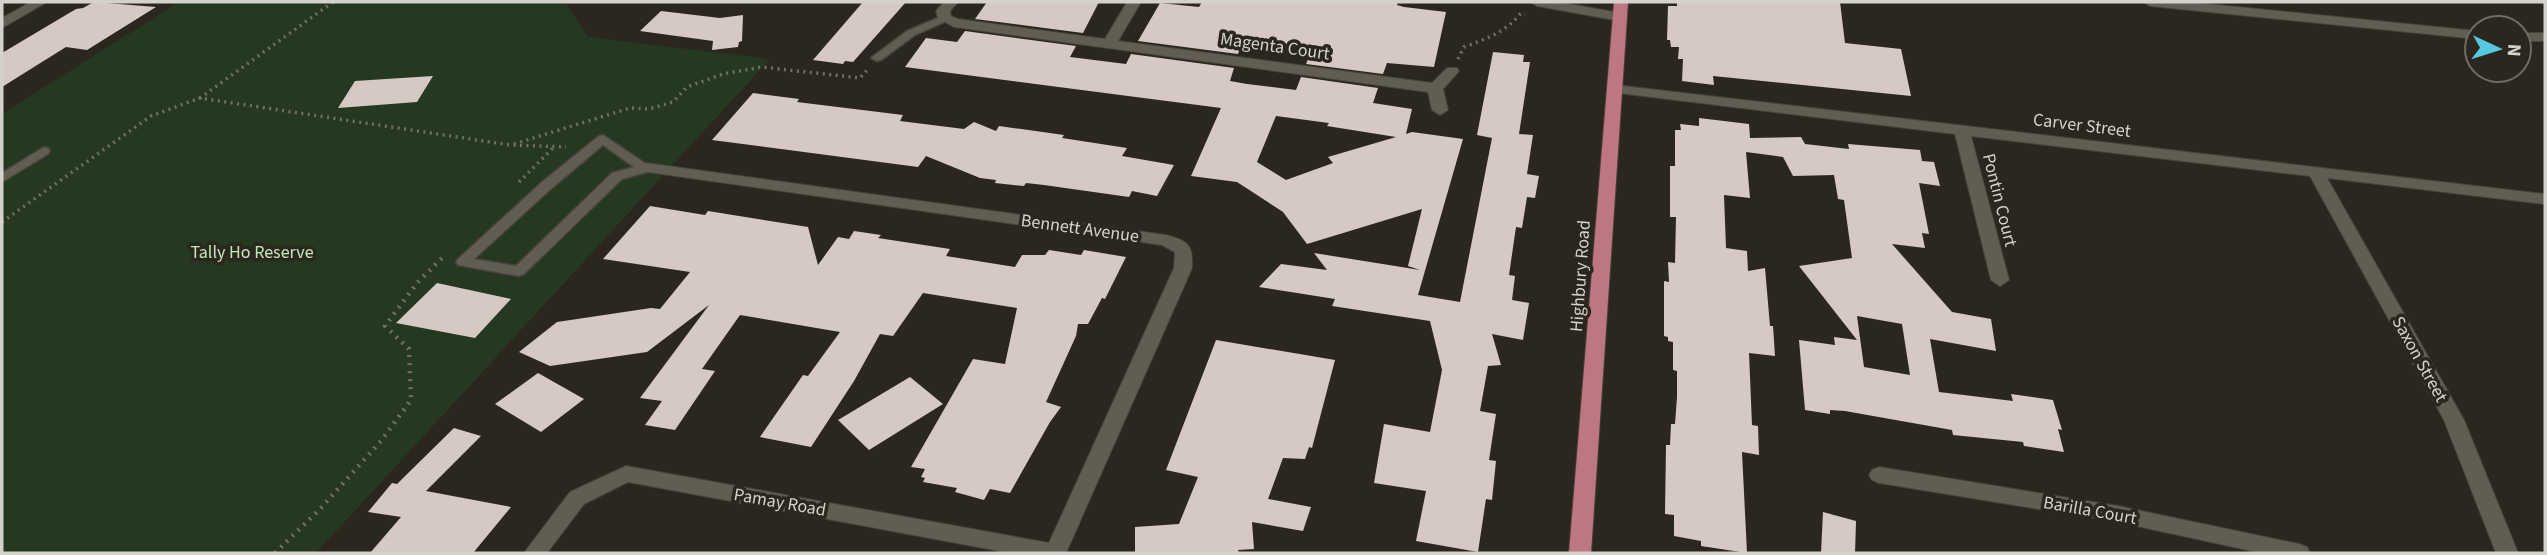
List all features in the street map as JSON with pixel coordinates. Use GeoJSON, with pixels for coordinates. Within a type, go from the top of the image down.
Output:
{"type":"FeatureCollection","features":[{"type":"Feature","properties":{"kind":"main road","name":"Highbury Road"},"geometry":{"type":"LineString","coordinates":[[1580,553],[1621,9]]}},
{"type":"Feature","properties":{"kind":"street"},"geometry":{"type":"LineString","coordinates":[[2,24],[40,2]]}},
{"type":"Feature","properties":{"kind":"street"},"geometry":{"type":"LineString","coordinates":[[945,18],[943,11],[951,2]]}},
{"type":"Feature","properties":{"kind":"street"},"geometry":{"type":"LineString","coordinates":[[1110,43],[1134,2]]}},
{"type":"Feature","properties":{"kind":"street"},"geometry":{"type":"LineString","coordinates":[[2152,2],[2463,34]]}},
{"type":"Feature","properties":{"kind":"street"},"geometry":{"type":"LineString","coordinates":[[1535,9],[1621,9]]}},
{"type":"Feature","properties":{"kind":"street","name":"Magenta Court"},"geometry":{"type":"LineString","coordinates":[[945,18],[954,23],[1435,88]]}},
{"type":"Feature","properties":{"kind":"street"},"geometry":{"type":"LineString","coordinates":[[1440,110],[1435,88],[1452,71]]}},
{"type":"Feature","properties":{"kind":"street","name":"Carver Street"},"geometry":{"type":"LineString","coordinates":[[1615,89],[2545,199]]}},
{"type":"Feature","properties":{"kind":"street","name":"Pontin Court"},"geometry":{"type":"LineString","coordinates":[[1962,130],[2000,280]]}},
{"type":"Feature","properties":{"kind":"street","name":"Bennett Avenue"},"geometry":{"type":"LineString","coordinates":[[646,168],[1166,240],[1184,250],[1183,268],[1055,553]]}},
{"type":"Feature","properties":{"kind":"street","name":"Saxon Street"},"geometry":{"type":"LineString","coordinates":[[2316,172],[2454,420],[2507,553]]}},
{"type":"Feature","properties":{"kind":"street","name":"Pamay Road"},"geometry":{"type":"LineString","coordinates":[[535,553],[577,499],[626,474],[1055,553]]}},
{"type":"Feature","properties":{"kind":"street","name":"Barilla Court"},"geometry":{"type":"LineString","coordinates":[[1879,475],[2118,514],[2299,553]]}},
{"type":"Feature","properties":{"kind":"lane"},"geometry":{"type":"LineString","coordinates":[[877,58],[911,33],[945,18]]}},
{"type":"Feature","properties":{"kind":"lane"},"geometry":{"type":"LineString","coordinates":[[603,139],[633,162],[646,168],[617,176],[519,271],[463,262],[547,185],[603,139]]}},
{"type":"Feature","properties":{"kind":"lane"},"geometry":{"type":"LineString","coordinates":[[2,178],[44,151]]}},
{"type":"Feature","properties":{"kind":"path"},"geometry":{"type":"LineString","coordinates":[[2,222],[151,117],[200,98],[333,2]]}},
{"type":"Feature","properties":{"kind":"path"},"geometry":{"type":"LineString","coordinates":[[1452,71],[1464,47],[1501,33],[1515,22],[1521,13],[1535,9]]}},
{"type":"Feature","properties":{"kind":"path"},"geometry":{"type":"LineString","coordinates":[[510,145],[630,108],[649,109],[673,102],[687,87],[723,74],[762,67],[860,78]]}},
{"type":"Feature","properties":{"kind":"path"},"geometry":{"type":"LineString","coordinates":[[200,98],[510,145],[591,149]]}},
{"type":"Feature","properties":{"kind":"path"},"geometry":{"type":"LineString","coordinates":[[515,186],[554,146]]}},
{"type":"Feature","properties":{"kind":"path"},"geometry":{"type":"LineString","coordinates":[[275,553],[320,509],[381,441],[411,400],[409,349],[385,326],[416,283],[446,254]]}},
{"type":"Feature","properties":{"kind":"green space","name":"Tally Ho Reserve"},"geometry":{"type":"Polygon","coordinates":[[[179,2],[565,2],[588,37],[770,59],[316,553],[2,553],[2,114],[179,2]]]}},
{"type":"Feature","properties":{"kind":"building"},"geometry":{"type":"Polygon","coordinates":[[[94,2],[156,7],[87,50],[66,47],[2,87],[2,53],[76,9],[94,2]]]}},
{"type":"Feature","properties":{"kind":"building"},"geometry":{"type":"Polygon","coordinates":[[[863,2],[906,2],[853,62],[845,61],[843,64],[813,60],[863,2]]]}},
{"type":"Feature","properties":{"kind":"building"},"geometry":{"type":"Polygon","coordinates":[[[987,2],[1099,2],[1083,33],[975,19],[987,2]]]}},
{"type":"Feature","properties":{"kind":"building"},"geometry":{"type":"Polygon","coordinates":[[[1202,2],[1398,2],[1397,5],[1404,7],[1446,12],[1434,67],[1387,63],[1383,74],[1306,64],[1312,50],[1242,42],[1238,54],[1138,41],[1160,3],[1199,7],[1202,2]]]}},
{"type":"Feature","properties":{"kind":"building"},"geometry":{"type":"Polygon","coordinates":[[[1677,2],[1840,2],[1845,43],[1901,49],[1911,96],[1713,76],[1714,85],[1682,81],[1683,59],[1678,59],[1679,47],[1671,47],[1670,40],[1667,40],[1668,6],[1677,6],[1677,2]]]}},
{"type":"Feature","properties":{"kind":"building"},"geometry":{"type":"Polygon","coordinates":[[[661,11],[720,18],[743,15],[742,41],[738,47],[712,50],[713,41],[640,31],[661,11]]]}},
{"type":"Feature","properties":{"kind":"building"},"geometry":{"type":"Polygon","coordinates":[[[965,31],[1076,46],[1070,57],[1126,64],[1131,54],[1234,68],[1230,81],[1247,84],[1296,90],[1301,77],[1378,88],[1373,103],[1412,109],[1406,134],[1412,132],[1463,139],[1418,295],[1460,302],[1492,138],[1477,135],[1493,52],[1524,55],[1523,62],[1530,62],[1519,134],[1533,135],[1527,174],[1539,176],[1535,198],[1527,197],[1522,228],[1516,227],[1509,275],[1515,276],[1512,300],[1529,303],[1523,340],[1492,334],[1501,365],[1488,366],[1480,411],[1496,414],[1489,460],[1496,461],[1492,500],[1486,499],[1478,552],[1416,541],[1426,491],[1374,483],[1384,424],[1430,432],[1442,370],[1430,321],[1332,306],[1335,299],[1259,287],[1281,264],[1327,270],[1314,253],[1420,270],[1408,266],[1422,209],[1307,244],[1283,212],[1237,182],[1191,176],[1221,108],[905,67],[926,38],[957,42],[965,31]],[[1276,116],[1257,162],[1286,180],[1333,163],[1328,157],[1396,137],[1327,126],[1329,123],[1276,116]]]}},
{"type":"Feature","properties":{"kind":"building"},"geometry":{"type":"Polygon","coordinates":[[[433,76],[417,102],[338,108],[355,81],[433,76]]]}},
{"type":"Feature","properties":{"kind":"building"},"geometry":{"type":"Polygon","coordinates":[[[753,93],[799,99],[797,102],[903,115],[900,121],[964,129],[974,122],[996,131],[999,126],[1064,135],[1062,138],[1127,148],[1122,156],[1174,165],[1157,196],[1132,191],[1129,197],[1026,183],[1024,186],[995,183],[996,180],[980,178],[926,156],[918,167],[712,140],[753,93]]]}},
{"type":"Feature","properties":{"kind":"building"},"geometry":{"type":"Polygon","coordinates":[[[1699,118],[1749,124],[1750,138],[1801,137],[1805,144],[1849,149],[1848,144],[1920,150],[1922,161],[1934,162],[1940,186],[1919,183],[1929,234],[1922,233],[1925,248],[1892,244],[1952,312],[1991,319],[1996,351],[1930,339],[1939,392],[2013,401],[2011,394],[2053,400],[2062,430],[2058,429],[2064,452],[2024,446],[2023,442],[1953,435],[1952,430],[1845,411],[1830,410],[1830,414],[1805,410],[1799,340],[1835,345],[1834,337],[1857,340],[1799,266],[1852,258],[1844,200],[1838,199],[1834,175],[1793,176],[1783,157],[1746,152],[1750,198],[1724,195],[1726,248],[1747,251],[1748,271],[1765,268],[1775,356],[1749,353],[1752,425],[1758,426],[1759,455],[1742,452],[1747,553],[1701,546],[1701,541],[1674,536],[1674,515],[1665,514],[1666,445],[1670,445],[1671,424],[1675,424],[1677,397],[1673,342],[1664,336],[1664,281],[1669,282],[1668,262],[1675,263],[1676,217],[1670,217],[1670,166],[1675,166],[1675,130],[1681,130],[1680,124],[1699,126],[1699,118]],[[1857,316],[1864,367],[1910,375],[1902,324],[1857,316]]]}},
{"type":"Feature","properties":{"kind":"building"},"geometry":{"type":"Polygon","coordinates":[[[650,206],[705,215],[708,211],[808,227],[818,265],[838,237],[849,239],[854,231],[881,235],[878,238],[950,249],[946,256],[1015,267],[1022,255],[1045,255],[1049,250],[1081,255],[1084,250],[1126,257],[1105,299],[1102,298],[1088,324],[1078,324],[1076,336],[1046,402],[1061,407],[1010,493],[990,489],[984,500],[955,492],[957,488],[923,482],[925,478],[921,477],[925,469],[911,467],[973,359],[1005,364],[1017,308],[923,293],[893,336],[880,334],[854,381],[811,447],[760,437],[803,375],[808,376],[840,332],[740,315],[702,369],[715,371],[675,430],[645,425],[662,401],[640,398],[709,305],[647,352],[550,366],[519,352],[557,322],[651,308],[660,309],[690,272],[603,259],[650,206]]]}},
{"type":"Feature","properties":{"kind":"building"},"geometry":{"type":"Polygon","coordinates":[[[437,283],[511,299],[475,338],[396,323],[437,283]]]}},
{"type":"Feature","properties":{"kind":"building"},"geometry":{"type":"Polygon","coordinates":[[[1216,340],[1335,360],[1312,448],[1309,447],[1305,459],[1283,458],[1268,499],[1311,507],[1303,531],[1252,522],[1254,549],[1238,550],[1239,553],[1135,553],[1135,527],[1179,524],[1198,477],[1166,470],[1216,340]]]}},
{"type":"Feature","properties":{"kind":"building"},"geometry":{"type":"Polygon","coordinates":[[[538,373],[584,399],[541,432],[495,404],[538,373]]]}},
{"type":"Feature","properties":{"kind":"building"},"geometry":{"type":"Polygon","coordinates":[[[910,377],[943,404],[869,450],[838,420],[910,377]]]}},
{"type":"Feature","properties":{"kind":"building"},"geometry":{"type":"Polygon","coordinates":[[[454,428],[481,436],[426,491],[511,507],[473,553],[370,553],[401,517],[368,512],[392,483],[397,484],[454,428]]]}},
{"type":"Feature","properties":{"kind":"building"},"geometry":{"type":"Polygon","coordinates":[[[1823,512],[1856,521],[1855,553],[1821,553],[1823,512]]]}}]}
